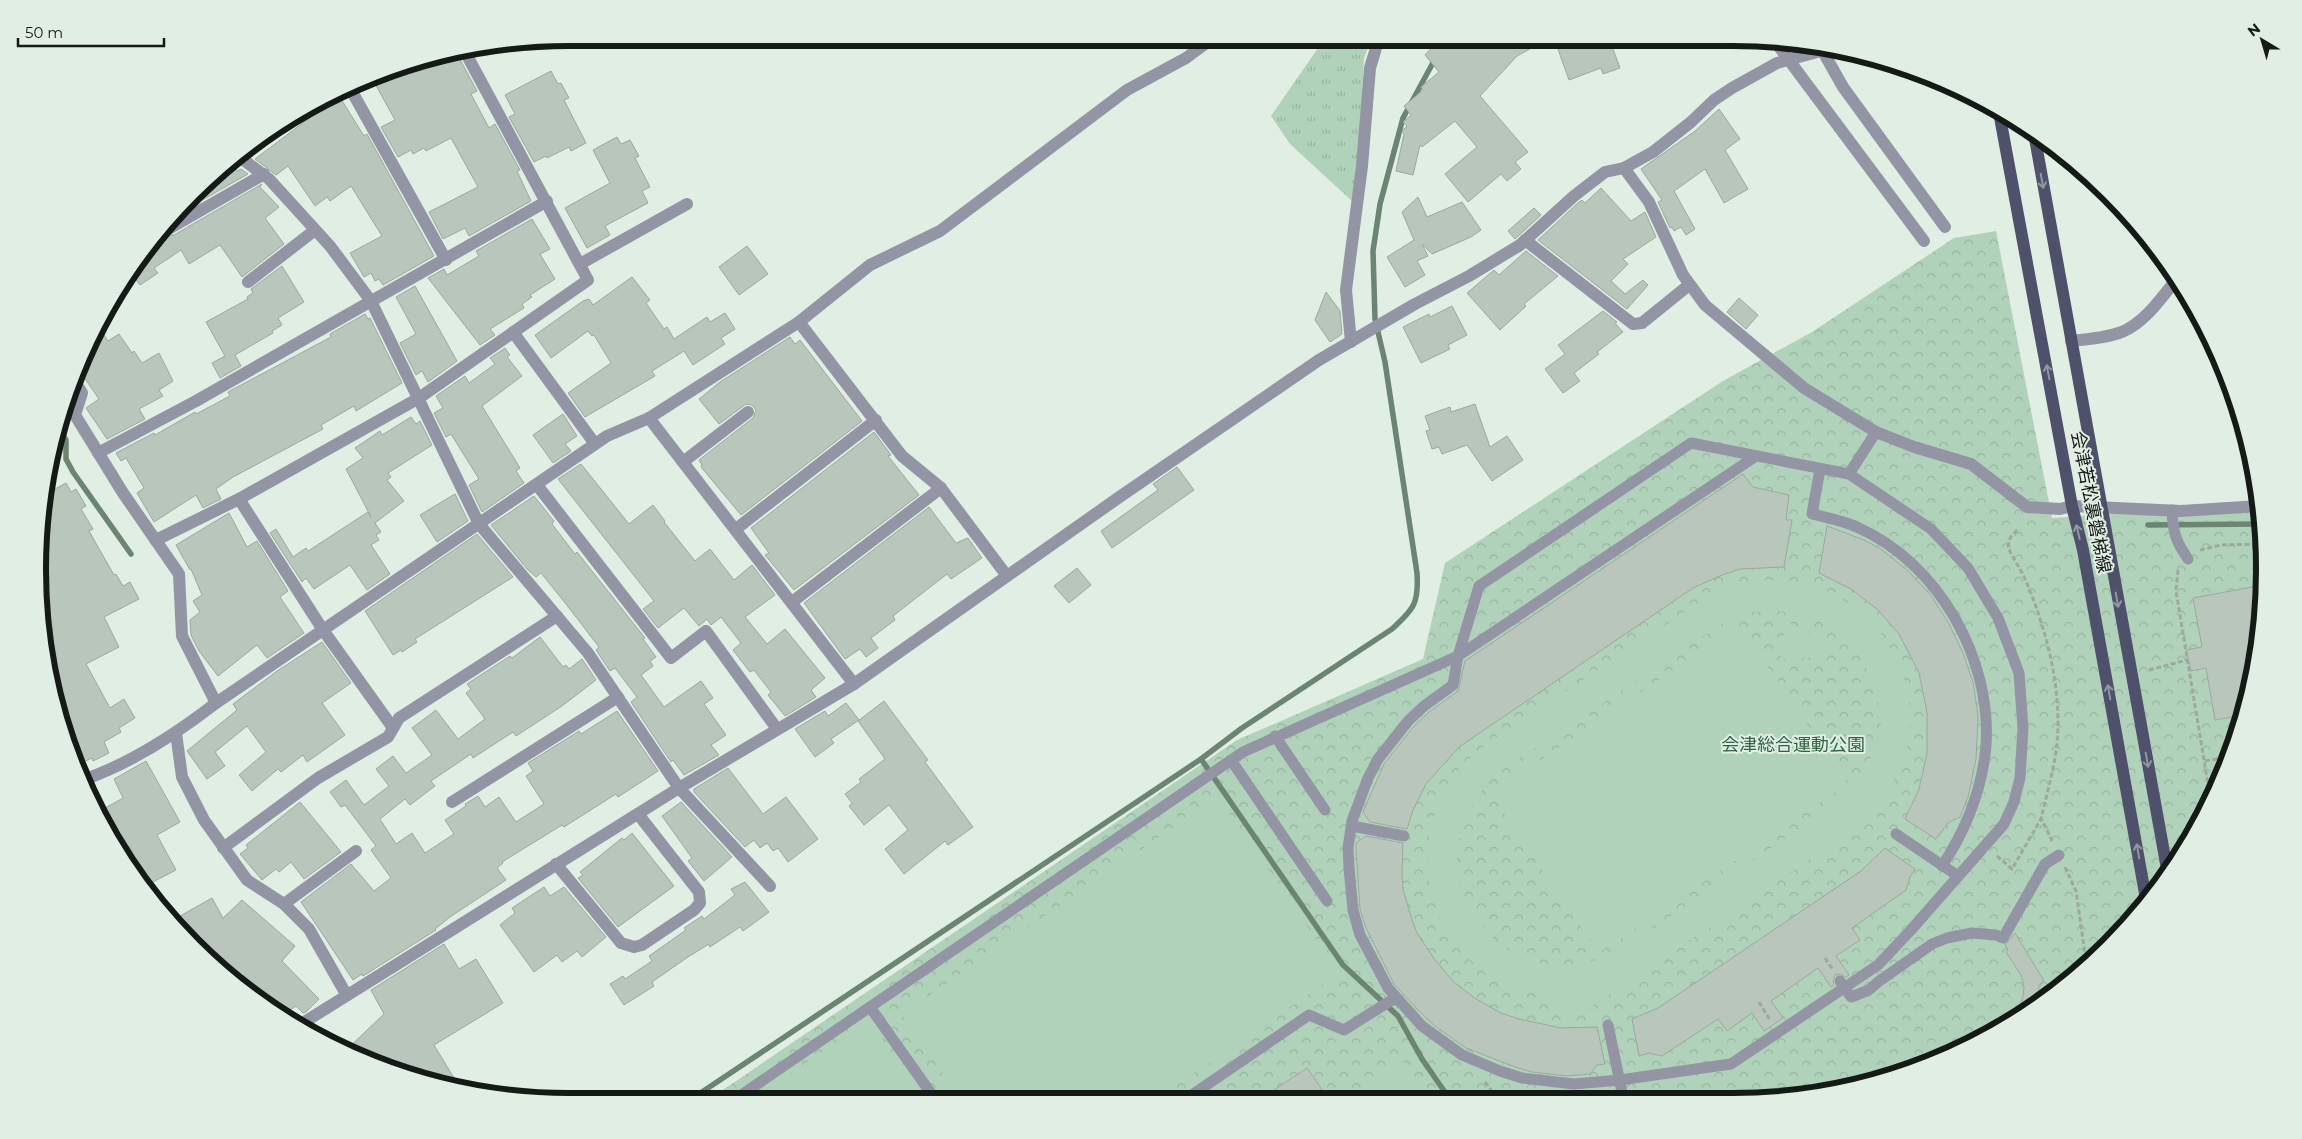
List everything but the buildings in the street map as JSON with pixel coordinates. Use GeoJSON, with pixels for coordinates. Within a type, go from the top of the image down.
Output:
{"type":"FeatureCollection","features":[{"type":"Feature","properties":{"kind":"main road","name":"会津若松裏磐梯線"},"geometry":{"type":"LineString","coordinates":[[2000,120],[2072,506],[2083,550],[2145,892]]}},
{"type":"Feature","properties":{"kind":"main road","name":"会津若松裏磐梯線"},"geometry":{"type":"LineString","coordinates":[[2036,143],[2166,863]]}},
{"type":"Feature","properties":{"kind":"street"},"geometry":{"type":"LineString","coordinates":[[90,778],[102,774],[176,733],[216,703],[607,436],[649,418],[799,322],[870,265],[940,231],[1127,90],[1186,58],[1202,46]]}},
{"type":"Feature","properties":{"kind":"street"},"geometry":{"type":"LineString","coordinates":[[1351,342],[1346,290],[1362,166],[1370,68],[1377,46]]}},
{"type":"Feature","properties":{"kind":"street"},"geometry":{"type":"LineString","coordinates":[[1780,49],[1924,240]]}},
{"type":"Feature","properties":{"kind":"street"},"geometry":{"type":"LineString","coordinates":[[305,1021],[679,788],[854,684],[1303,371],[1415,304],[1469,276],[1525,240],[1605,172],[1624,168],[1653,152],[1691,122],[1714,100],[1778,63],[1812,53]]}},
{"type":"Feature","properties":{"kind":"street"},"geometry":{"type":"LineString","coordinates":[[1827,55],[1843,87],[1945,227]]}},
{"type":"Feature","properties":{"kind":"street"},"geometry":{"type":"LineString","coordinates":[[156,540],[239,500],[419,398],[588,280],[468,56]]}},
{"type":"Feature","properties":{"kind":"street"},"geometry":{"type":"LineString","coordinates":[[353,93],[446,260]]}},
{"type":"Feature","properties":{"kind":"street"},"geometry":{"type":"LineString","coordinates":[[244,160],[264,174],[315,230],[371,301],[479,524],[588,653],[679,788],[770,886]]}},
{"type":"Feature","properties":{"kind":"street"},"geometry":{"type":"LineString","coordinates":[[1624,168],[1649,202],[1689,285],[1712,311],[1804,388],[1876,432],[1914,447],[1971,464],[2027,507],[2060,508],[2072,506],[2172,510],[2252,506]]}},
{"type":"Feature","properties":{"kind":"street"},"geometry":{"type":"LineString","coordinates":[[175,225],[264,174]]}},
{"type":"Feature","properties":{"kind":"street"},"geometry":{"type":"LineString","coordinates":[[98,454],[196,401],[547,201]]}},
{"type":"Feature","properties":{"kind":"street"},"geometry":{"type":"LineString","coordinates":[[580,264],[687,204]]}},
{"type":"Feature","properties":{"kind":"street"},"geometry":{"type":"LineString","coordinates":[[248,282],[315,230]]}},
{"type":"Feature","properties":{"kind":"street"},"geometry":{"type":"LineString","coordinates":[[1525,240],[1633,324],[1642,323],[1689,285]]}},
{"type":"Feature","properties":{"kind":"street"},"geometry":{"type":"LineString","coordinates":[[2071,341],[2110,336],[2125,331],[2143,318],[2172,285]]}},
{"type":"Feature","properties":{"kind":"street"},"geometry":{"type":"LineString","coordinates":[[799,322],[902,456],[941,488],[1007,576]]}},
{"type":"Feature","properties":{"kind":"street"},"geometry":{"type":"LineString","coordinates":[[512,332],[595,444]]}},
{"type":"Feature","properties":{"kind":"street"},"geometry":{"type":"LineString","coordinates":[[79,388],[82,393],[75,415],[98,454],[180,574],[182,636],[216,703]]}},
{"type":"Feature","properties":{"kind":"street"},"geometry":{"type":"LineString","coordinates":[[683,462],[748,412]]}},
{"type":"Feature","properties":{"kind":"street"},"geometry":{"type":"LineString","coordinates":[[649,418],[736,528],[854,684]]}},
{"type":"Feature","properties":{"kind":"street"},"geometry":{"type":"LineString","coordinates":[[736,528],[876,420]]}},
{"type":"Feature","properties":{"kind":"street"},"geometry":{"type":"LineString","coordinates":[[537,485],[670,658],[706,631],[778,729]]}},
{"type":"Feature","properties":{"kind":"street"},"geometry":{"type":"LineString","coordinates":[[792,602],[941,488]]}},
{"type":"Feature","properties":{"kind":"street"},"geometry":{"type":"LineString","coordinates":[[239,500],[323,630],[393,728]]}},
{"type":"Feature","properties":{"kind":"street"},"geometry":{"type":"LineString","coordinates":[[223,848],[318,778],[388,737],[399,718],[557,616]]}},
{"type":"Feature","properties":{"kind":"street"},"geometry":{"type":"LineString","coordinates":[[452,802],[618,697]]}},
{"type":"Feature","properties":{"kind":"street"},"geometry":{"type":"LineString","coordinates":[[176,733],[182,777],[204,820],[247,880],[284,904],[309,929],[346,994]]}},
{"type":"Feature","properties":{"kind":"street"},"geometry":{"type":"LineString","coordinates":[[556,864],[621,943],[634,947],[642,945],[694,910],[700,903],[699,892],[638,814]]}},
{"type":"Feature","properties":{"kind":"street"},"geometry":{"type":"LineString","coordinates":[[284,904],[356,851]]}},
{"type":"Feature","properties":{"kind":"lane"},"geometry":{"type":"LineString","coordinates":[[1849,474],[1876,432]]}},
{"type":"Feature","properties":{"kind":"lane"},"geometry":{"type":"LineString","coordinates":[[1691,442],[1820,468],[1849,474],[1931,529],[1968,568],[1998,618],[2019,673],[2023,728],[2020,778],[2014,802],[2004,824],[1878,965],[1842,984],[1775,1028],[1731,1064],[1620,1080],[1574,1084],[1522,1078],[1462,1055],[1411,1016],[1395,998],[1366,948],[1353,910],[1348,848],[1360,797],[1378,759],[1408,721],[1424,706],[1454,685],[1458,656],[1479,586],[1691,442]]}},
{"type":"Feature","properties":{"kind":"lane"},"geometry":{"type":"LineString","coordinates":[[744,1093],[1243,752],[1275,736],[1458,656],[1756,456]]}},
{"type":"Feature","properties":{"kind":"lane"},"geometry":{"type":"LineString","coordinates":[[1820,468],[1812,514],[1859,528],[1897,551],[1928,579],[1957,620],[1970,647],[1982,696],[1986,746],[1980,784],[1971,812],[1957,844],[1942,866]]}},
{"type":"Feature","properties":{"kind":"lane"},"geometry":{"type":"LineString","coordinates":[[2172,510],[2173,532],[2176,542],[2188,559]]}},
{"type":"Feature","properties":{"kind":"lane"},"geometry":{"type":"LineString","coordinates":[[1275,736],[1325,810]]}},
{"type":"Feature","properties":{"kind":"lane"},"geometry":{"type":"LineString","coordinates":[[1231,760],[1327,901]]}},
{"type":"Feature","properties":{"kind":"lane"},"geometry":{"type":"LineString","coordinates":[[1352,826],[1404,836]]}},
{"type":"Feature","properties":{"kind":"lane"},"geometry":{"type":"LineString","coordinates":[[1896,834],[1958,876]]}},
{"type":"Feature","properties":{"kind":"lane"},"geometry":{"type":"LineString","coordinates":[[1842,984],[1851,997],[1869,990],[1932,944],[1947,938],[1972,933],[1996,935],[2003,938],[2045,864],[2059,855]]}},
{"type":"Feature","properties":{"kind":"lane"},"geometry":{"type":"LineString","coordinates":[[1195,1093],[1309,1015],[1344,1030],[1395,998]]}},
{"type":"Feature","properties":{"kind":"lane"},"geometry":{"type":"LineString","coordinates":[[870,1007],[931,1093]]}},
{"type":"Feature","properties":{"kind":"lane"},"geometry":{"type":"LineString","coordinates":[[1608,1025],[1622,1093]]}},
{"type":"Feature","properties":{"kind":"path"},"geometry":{"type":"LineString","coordinates":[[1986,846],[2012,869],[2041,818],[2052,775],[2057,743],[2055,683],[2045,630],[2025,579],[2008,547],[2010,538],[2017,530]]}},
{"type":"Feature","properties":{"kind":"path"},"geometry":{"type":"LineString","coordinates":[[2209,786],[2176,592],[2178,567],[2198,551],[2221,545],[2255,544]]}},
{"type":"Feature","properties":{"kind":"path"},"geometry":{"type":"LineString","coordinates":[[2149,670],[2187,660]]}},
{"type":"Feature","properties":{"kind":"path"},"geometry":{"type":"LineString","coordinates":[[2205,761],[2220,758]]}},
{"type":"Feature","properties":{"kind":"path"},"geometry":{"type":"LineString","coordinates":[[2041,818],[2076,891],[2085,956]]}},
{"type":"Feature","properties":{"kind":"path"},"geometry":{"type":"LineString","coordinates":[[1759,1002],[1775,1028]]}},
{"type":"Feature","properties":{"kind":"green space"},"geometry":{"type":"Polygon","coordinates":[[[1319,46],[1369,46],[1364,58],[1359,149],[1352,201],[1290,144],[1271,116],[1319,46]]]}},
{"type":"Feature","properties":{"kind":"green space","name":"会津総合運動公園"},"geometry":{"type":"Polygon","coordinates":[[[1996,231],[2052,518],[2139,512],[2252,512],[2255,535],[2255,604],[2246,672],[2228,738],[2202,801],[2168,860],[2126,915],[2078,963],[2023,1005],[1964,1039],[1901,1065],[1835,1083],[1767,1092],[718,1093],[1237,740],[1423,659],[1445,563],[1723,381],[1812,332],[1954,238],[1996,231]]]}},
{"type":"Feature","properties":{"kind":"green space"},"geometry":{"type":"Polygon","coordinates":[[[1766,580],[1811,586],[1845,601],[1865,616],[1888,644],[1900,668],[1907,692],[1910,715],[1908,738],[1902,761],[1893,783],[1862,824],[1566,1024],[1548,998],[1550,996],[1506,983],[1471,960],[1446,929],[1432,892],[1428,853],[1435,813],[1455,776],[1487,744],[1706,598],[1723,589],[1766,580]],[[1751,612],[1731,619],[1712,630],[1504,769],[1482,790],[1468,813],[1462,830],[1457,857],[1458,875],[1461,888],[1475,915],[1506,949],[1531,961],[1567,965],[1601,958],[1623,949],[1844,798],[1857,781],[1874,752],[1880,731],[1881,720],[1878,701],[1868,670],[1849,644],[1838,633],[1824,624],[1809,617],[1793,613],[1751,612]]]}},
{"type":"Feature","properties":{"kind":"green space"},"geometry":{"type":"Polygon","coordinates":[[[1790,623],[1829,647],[1827,656],[1781,659],[1782,640],[1790,623]]]}},
{"type":"Feature","properties":{"kind":"green space"},"geometry":{"type":"Polygon","coordinates":[[[1739,625],[1848,784],[1599,953],[1491,794],[1739,625]]]}},
{"type":"Feature","properties":{"kind":"green space"},"geometry":{"type":"Polygon","coordinates":[[[1218,797],[1339,973],[1166,1093],[956,1093],[902,1014],[1218,797]]]}},
{"type":"Feature","properties":{"kind":"green space"},"geometry":{"type":"Polygon","coordinates":[[[869,1020],[919,1093],[762,1093],[869,1020]]]}},
{"type":"Feature","properties":{"kind":"green space"},"geometry":{"type":"Polygon","coordinates":[[[1403,1061],[1424,1093],[1404,1093],[1396,1081],[1378,1093],[1356,1093],[1403,1061]]]}},
{"type":"Feature","properties":{"kind":"waterway"},"geometry":{"type":"LineString","coordinates":[[700,1093],[1201,759],[1242,728],[1392,629],[1414,605],[1417,592],[1417,573],[1385,362],[1375,319],[1373,251],[1380,204],[1403,118],[1435,59]]}},
{"type":"Feature","properties":{"kind":"waterway"},"geometry":{"type":"LineString","coordinates":[[63,436],[66,440],[66,459],[73,472],[131,554]]}},
{"type":"Feature","properties":{"kind":"waterway"},"geometry":{"type":"LineString","coordinates":[[2148,525],[2254,524]]}},
{"type":"Feature","properties":{"kind":"waterway"},"geometry":{"type":"LineString","coordinates":[[1201,759],[1343,965],[1398,1016],[1422,1059],[1446,1093]]}}]}
